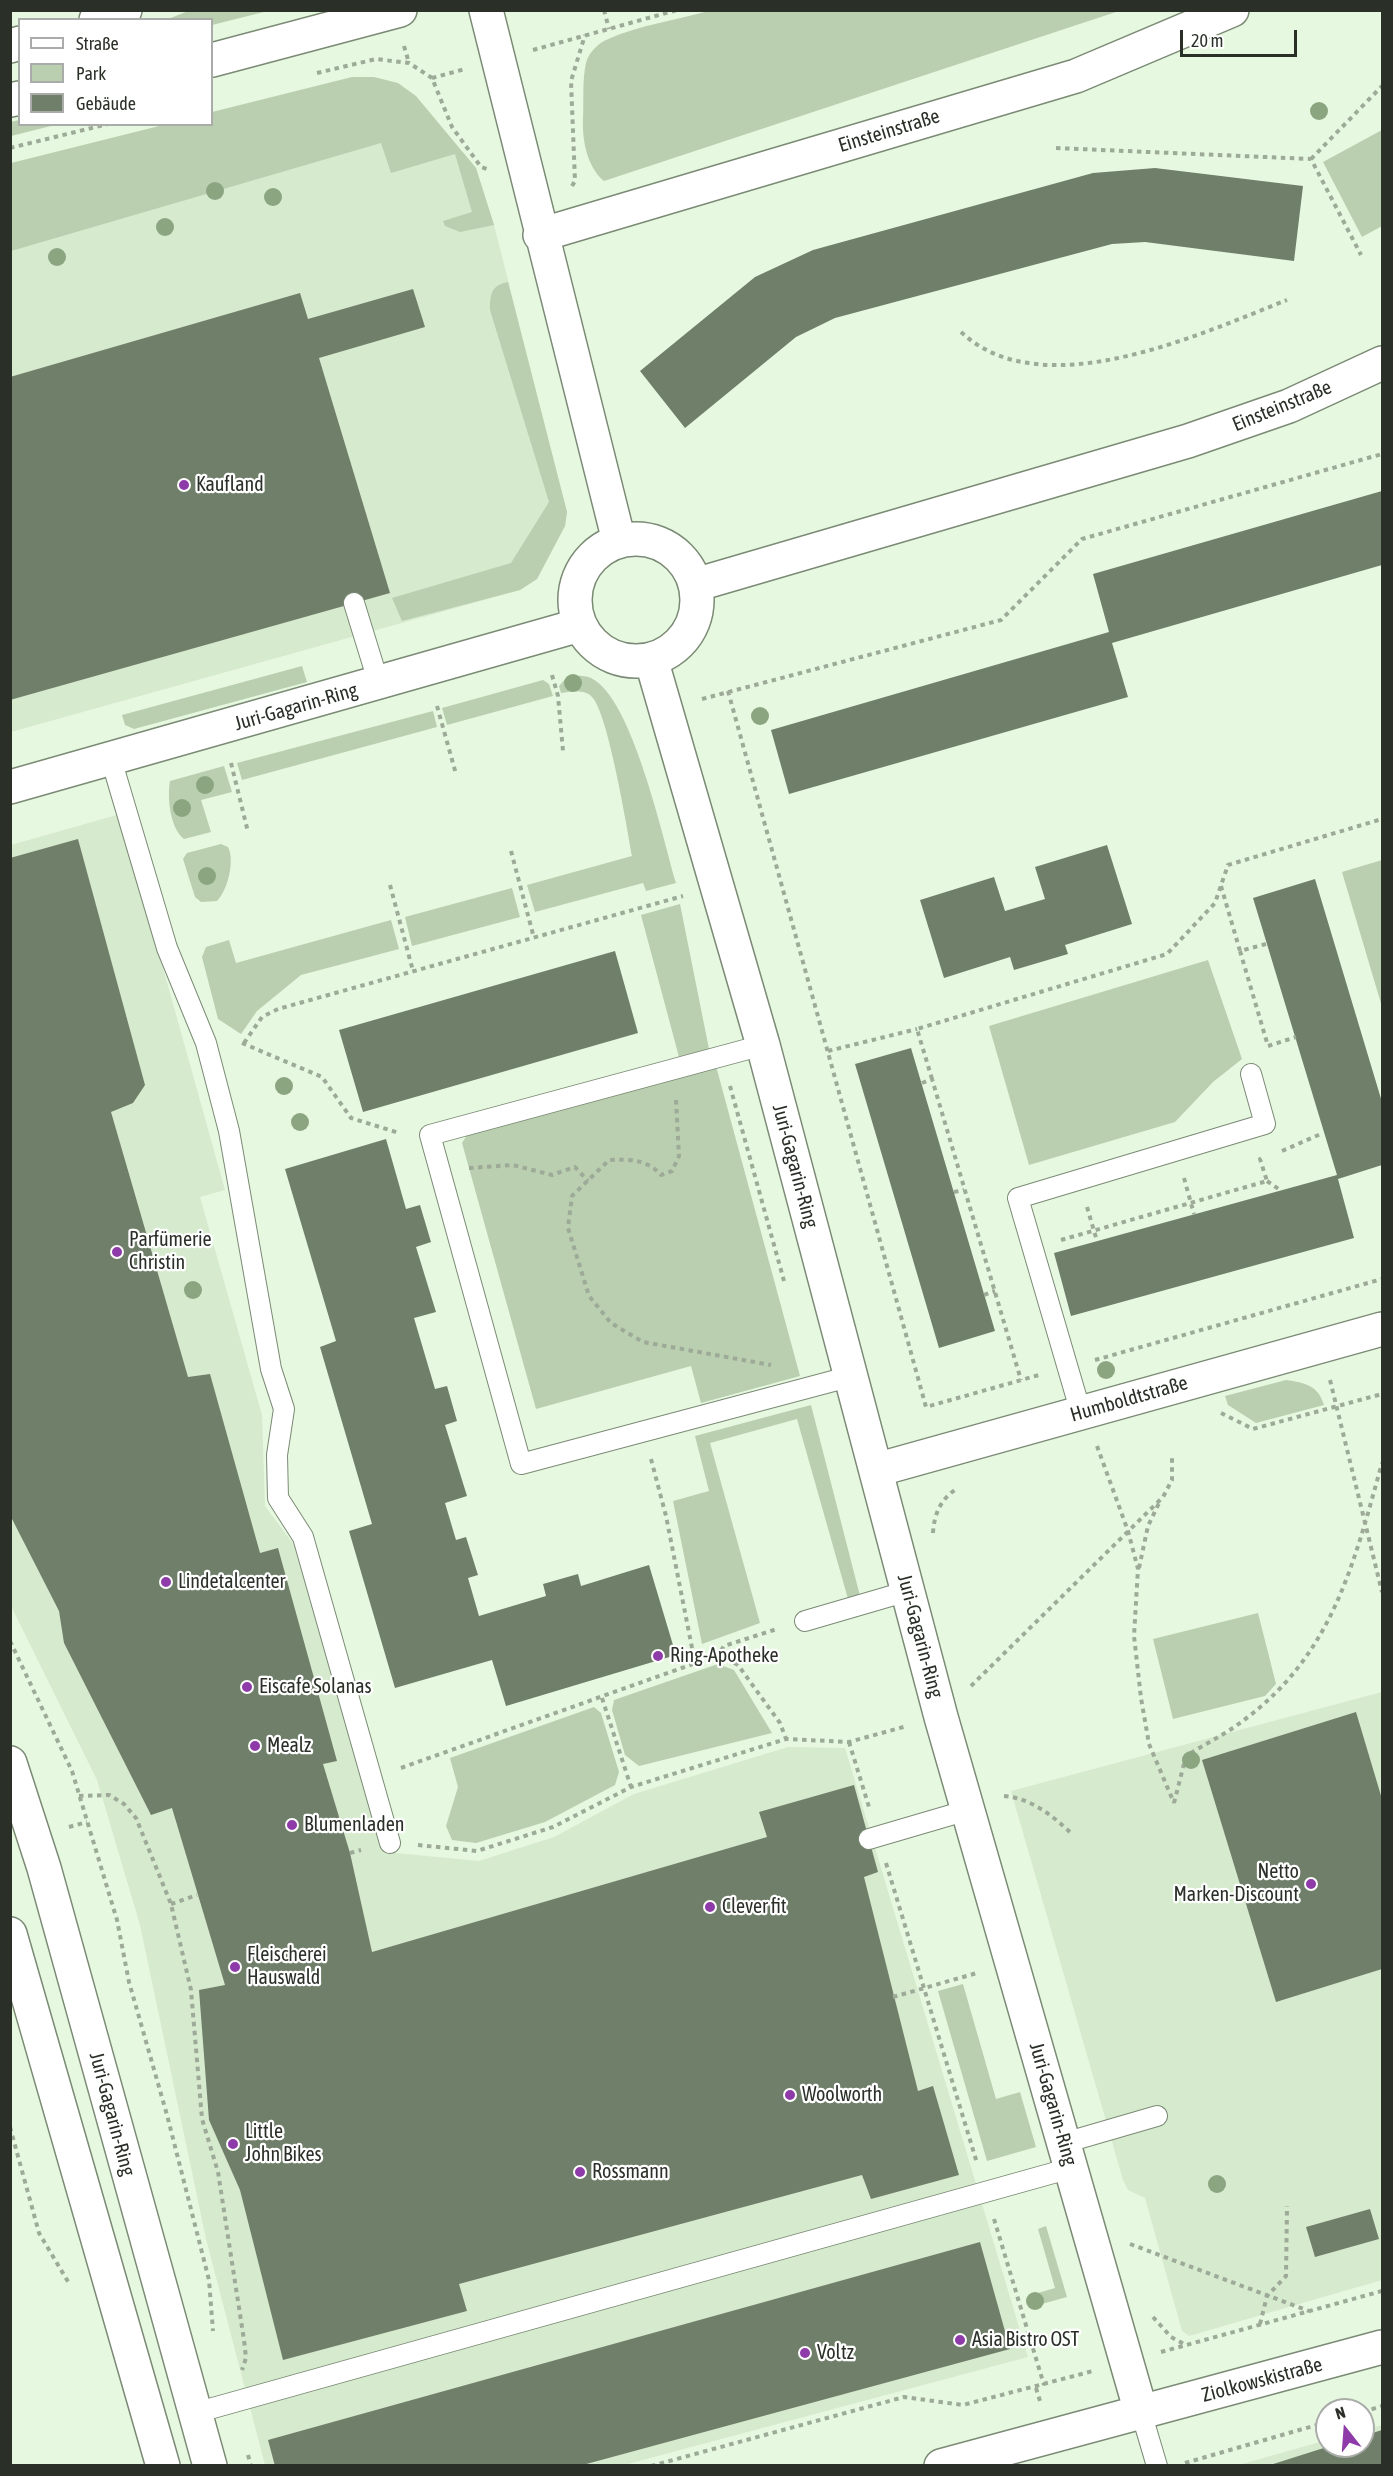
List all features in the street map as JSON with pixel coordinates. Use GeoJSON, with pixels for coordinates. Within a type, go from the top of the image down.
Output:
{"type":"FeatureCollection","features":[{"type":"Feature","properties":{"kind":"street"},"geometry":{"type":"LineString","coordinates":[[102,18],[125,10]]}},
{"type":"Feature","properties":{"kind":"street"},"geometry":{"type":"LineString","coordinates":[[213,60],[400,10]]}},
{"type":"Feature","properties":{"kind":"street"},"geometry":{"type":"LineString","coordinates":[[486,10],[540,235],[619,541]]}},
{"type":"Feature","properties":{"kind":"street","name":"Einsteinstraße"},"geometry":{"type":"LineString","coordinates":[[540,235],[1076,76],[1232,10]]}},
{"type":"Feature","properties":{"kind":"street","name":"Einsteinstraße"},"geometry":{"type":"LineString","coordinates":[[696,585],[1188,441],[1289,406],[1383,363]]}},
{"type":"Feature","properties":{"kind":"street"},"geometry":{"type":"LineString","coordinates":[[644,539],[663,545],[682,559],[696,585],[697,607],[687,633],[669,651],[651,659],[634,661],[608,654],[590,640],[580,624],[575,602],[577,586],[584,568],[602,549],[619,541],[644,539]]}},
{"type":"Feature","properties":{"kind":"street","name":"Juri-Gagarin-Ring"},"geometry":{"type":"LineString","coordinates":[[10,787],[379,684],[580,624]]}},
{"type":"Feature","properties":{"kind":"street","name":"Juri-Gagarin-Ring"},"geometry":{"type":"LineString","coordinates":[[651,659],[763,1045],[942,1717],[1141,2412]]}},
{"type":"Feature","properties":{"kind":"street","name":"Humboldtstraße"},"geometry":{"type":"LineString","coordinates":[[876,1470],[1383,1329]]}},
{"type":"Feature","properties":{"kind":"street","name":"Juri-Gagarin-Ring"},"geometry":{"type":"LineString","coordinates":[[10,1764],[44,1868],[210,2466]]}},
{"type":"Feature","properties":{"kind":"street"},"geometry":{"type":"LineString","coordinates":[[10,1934],[163,2466]]}},
{"type":"Feature","properties":{"kind":"street","name":"Ziolkowskistraße"},"geometry":{"type":"LineString","coordinates":[[1141,2412],[1383,2348]]}},
{"type":"Feature","properties":{"kind":"street"},"geometry":{"type":"LineString","coordinates":[[941,2466],[1141,2412]]}},
{"type":"Feature","properties":{"kind":"lane"},"geometry":{"type":"LineString","coordinates":[[354,603],[379,684]]}},
{"type":"Feature","properties":{"kind":"lane"},"geometry":{"type":"LineString","coordinates":[[111,759],[167,948],[206,1043],[229,1131],[271,1369],[284,1410],[277,1455],[278,1498],[303,1537],[390,1843]]}},
{"type":"Feature","properties":{"kind":"lane"},"geometry":{"type":"LineString","coordinates":[[763,1045],[430,1135],[521,1464],[852,1376]]}},
{"type":"Feature","properties":{"kind":"lane"},"geometry":{"type":"LineString","coordinates":[[1081,1413],[1018,1198],[1265,1124],[1251,1074]]}},
{"type":"Feature","properties":{"kind":"lane"},"geometry":{"type":"LineString","coordinates":[[805,1621],[908,1591]]}},
{"type":"Feature","properties":{"kind":"lane"},"geometry":{"type":"LineString","coordinates":[[874,1838],[968,1810]]}},
{"type":"Feature","properties":{"kind":"lane"},"geometry":{"type":"LineString","coordinates":[[195,2413],[986,2193],[1157,2116]]}},
{"type":"Feature","properties":{"kind":"lane"},"geometry":{"type":"LineString","coordinates":[[1141,2412],[1157,2466]]}},
{"type":"Feature","properties":{"kind":"path"},"geometry":{"type":"LineString","coordinates":[[604,10],[609,29]]}},
{"type":"Feature","properties":{"kind":"path"},"geometry":{"type":"LineString","coordinates":[[575,181],[572,81],[577,56],[584,45],[585,35],[676,10]]}},
{"type":"Feature","properties":{"kind":"path"},"geometry":{"type":"LineString","coordinates":[[376,59],[409,63],[432,78],[452,127],[481,167]]}},
{"type":"Feature","properties":{"kind":"path"},"geometry":{"type":"LineString","coordinates":[[1056,148],[1311,159],[1383,86]]}},
{"type":"Feature","properties":{"kind":"path"},"geometry":{"type":"LineString","coordinates":[[10,148],[100,126]]}},
{"type":"Feature","properties":{"kind":"path"},"geometry":{"type":"LineString","coordinates":[[1311,159],[1361,255]]}},
{"type":"Feature","properties":{"kind":"path"},"geometry":{"type":"LineString","coordinates":[[961,332],[974,345],[1009,360],[1054,366],[1108,359],[1187,339],[1287,300]]}},
{"type":"Feature","properties":{"kind":"path"},"geometry":{"type":"LineString","coordinates":[[701,699],[1001,620],[1082,538],[1383,454]]}},
{"type":"Feature","properties":{"kind":"path"},"geometry":{"type":"LineString","coordinates":[[552,675],[558,696],[562,752]]}},
{"type":"Feature","properties":{"kind":"path"},"geometry":{"type":"LineString","coordinates":[[728,691],[926,1407],[1021,1380],[916,1029]]}},
{"type":"Feature","properties":{"kind":"path"},"geometry":{"type":"LineString","coordinates":[[437,706],[456,774]]}},
{"type":"Feature","properties":{"kind":"path"},"geometry":{"type":"LineString","coordinates":[[230,762],[248,832]]}},
{"type":"Feature","properties":{"kind":"path"},"geometry":{"type":"LineString","coordinates":[[828,1051],[916,1029],[1167,954],[1215,903],[1228,865],[1383,819]]}},
{"type":"Feature","properties":{"kind":"path"},"geometry":{"type":"LineString","coordinates":[[511,850],[534,938]]}},
{"type":"Feature","properties":{"kind":"path"},"geometry":{"type":"LineString","coordinates":[[390,885],[413,971]]}},
{"type":"Feature","properties":{"kind":"path"},"geometry":{"type":"LineString","coordinates":[[1221,885],[1268,1046],[1296,1037]]}},
{"type":"Feature","properties":{"kind":"path"},"geometry":{"type":"LineString","coordinates":[[244,1044],[262,1017],[278,1009],[688,895]]}},
{"type":"Feature","properties":{"kind":"path"},"geometry":{"type":"LineString","coordinates":[[1240,951],[1266,944]]}},
{"type":"Feature","properties":{"kind":"path"},"geometry":{"type":"LineString","coordinates":[[206,1043],[244,1044],[322,1077],[351,1118],[400,1133],[430,1135]]}},
{"type":"Feature","properties":{"kind":"path"},"geometry":{"type":"LineString","coordinates":[[722,1056],[784,1282]]}},
{"type":"Feature","properties":{"kind":"path"},"geometry":{"type":"LineString","coordinates":[[674,1069],[679,1156],[672,1171],[661,1175],[654,1167],[633,1159],[609,1160],[572,1196],[568,1228],[589,1296],[611,1323],[643,1342],[776,1366]]}},
{"type":"Feature","properties":{"kind":"path"},"geometry":{"type":"LineString","coordinates":[[922,1083],[932,1079]]}},
{"type":"Feature","properties":{"kind":"path"},"geometry":{"type":"LineString","coordinates":[[1280,1190],[1267,1181],[1260,1159],[1323,1133]]}},
{"type":"Feature","properties":{"kind":"path"},"geometry":{"type":"LineString","coordinates":[[1176,1152],[1194,1214]]}},
{"type":"Feature","properties":{"kind":"path"},"geometry":{"type":"LineString","coordinates":[[440,1170],[513,1165],[552,1175],[574,1167],[588,1181]]}},
{"type":"Feature","properties":{"kind":"path"},"geometry":{"type":"LineString","coordinates":[[1055,1241],[1267,1181]]}},
{"type":"Feature","properties":{"kind":"path"},"geometry":{"type":"LineString","coordinates":[[954,1192],[964,1190]]}},
{"type":"Feature","properties":{"kind":"path"},"geometry":{"type":"LineString","coordinates":[[1092,1361],[1383,1279]]}},
{"type":"Feature","properties":{"kind":"path"},"geometry":{"type":"LineString","coordinates":[[984,1295],[995,1291]]}},
{"type":"Feature","properties":{"kind":"path"},"geometry":{"type":"LineString","coordinates":[[1319,1345],[1338,1407],[1383,1592]]}},
{"type":"Feature","properties":{"kind":"path"},"geometry":{"type":"LineString","coordinates":[[1217,1411],[1253,1429],[1383,1394]]}},
{"type":"Feature","properties":{"kind":"path"},"geometry":{"type":"LineString","coordinates":[[1081,1413],[1096,1442],[1128,1531],[1138,1569]]}},
{"type":"Feature","properties":{"kind":"path"},"geometry":{"type":"LineString","coordinates":[[644,1431],[666,1516],[695,1663]]}},
{"type":"Feature","properties":{"kind":"path"},"geometry":{"type":"LineString","coordinates":[[1172,1457],[1172,1480],[1148,1526],[1138,1569],[1134,1636],[1149,1744],[1174,1803],[1186,1756],[1244,1720],[1278,1689],[1316,1646],[1340,1599],[1383,1462]]}},
{"type":"Feature","properties":{"kind":"path"},"geometry":{"type":"LineString","coordinates":[[934,1542],[936,1511],[949,1493],[967,1483]]}},
{"type":"Feature","properties":{"kind":"path"},"geometry":{"type":"LineString","coordinates":[[968,1675],[971,1686],[1162,1497]]}},
{"type":"Feature","properties":{"kind":"path"},"geometry":{"type":"LineString","coordinates":[[372,1779],[718,1655],[724,1646],[805,1621]]}},
{"type":"Feature","properties":{"kind":"path"},"geometry":{"type":"LineString","coordinates":[[10,1641],[72,1771],[117,1920],[129,1982],[167,2115],[209,2280],[213,2335]]}},
{"type":"Feature","properties":{"kind":"path"},"geometry":{"type":"LineString","coordinates":[[718,1655],[738,1665],[780,1723],[786,1739]]}},
{"type":"Feature","properties":{"kind":"path"},"geometry":{"type":"LineString","coordinates":[[602,1698],[631,1787]]}},
{"type":"Feature","properties":{"kind":"path"},"geometry":{"type":"LineString","coordinates":[[350,1853],[390,1843],[477,1851],[553,1827],[631,1787],[786,1739],[849,1742],[942,1717]]}},
{"type":"Feature","properties":{"kind":"path"},"geometry":{"type":"LineString","coordinates":[[849,1742],[874,1838],[924,1989],[1044,2385]]}},
{"type":"Feature","properties":{"kind":"path"},"geometry":{"type":"LineString","coordinates":[[79,1796],[109,1796],[124,1804],[136,1818],[171,1904],[191,1990],[202,2119],[218,2172],[244,2340],[246,2358],[239,2380],[232,2392],[251,2466]]}},
{"type":"Feature","properties":{"kind":"path"},"geometry":{"type":"LineString","coordinates":[[1004,1796],[1017,1797],[1052,1815],[1072,1834]]}},
{"type":"Feature","properties":{"kind":"path"},"geometry":{"type":"LineString","coordinates":[[171,1904],[197,1895]]}},
{"type":"Feature","properties":{"kind":"path"},"geometry":{"type":"LineString","coordinates":[[893,1997],[1012,1963]]}},
{"type":"Feature","properties":{"kind":"path"},"geometry":{"type":"LineString","coordinates":[[10,2127],[39,2233],[74,2290]]}},
{"type":"Feature","properties":{"kind":"path"},"geometry":{"type":"LineString","coordinates":[[1260,2325],[1267,2296],[1286,2276],[1287,2206]]}},
{"type":"Feature","properties":{"kind":"path"},"geometry":{"type":"LineString","coordinates":[[1130,2244],[1309,2311]]}},
{"type":"Feature","properties":{"kind":"path"},"geometry":{"type":"LineString","coordinates":[[651,2466],[904,2397],[963,2405],[1044,2385],[1383,2291]]}},
{"type":"Feature","properties":{"kind":"path"},"geometry":{"type":"LineString","coordinates":[[1176,2466],[1315,2425]]}},
{"type":"Feature","properties":{"kind":"shaded area"},"geometry":{"type":"Polygon","coordinates":[[[344,101],[463,152],[476,168],[494,225],[567,512],[565,526],[537,579],[520,590],[11,732],[11,231],[344,101]]]}},
{"type":"Feature","properties":{"kind":"shaded area","name":"Lindetalcenter"},"geometry":{"type":"Polygon","coordinates":[[[120,814],[225,1190],[200,1197],[262,1415],[265,1506],[294,1545],[385,1852],[479,1861],[554,1837],[634,1794],[788,1747],[845,1748],[1028,2357],[624,2465],[265,2465],[206,2239],[140,1925],[97,1780],[11,1606],[11,845],[120,814]]]}},
{"type":"Feature","properties":{"kind":"shaded area"},"geometry":{"type":"Polygon","coordinates":[[[1382,1692],[1382,2280],[1189,2336],[1182,2331],[1145,2198],[1128,2190],[1123,2180],[1011,1791],[1382,1692]]]}},
{"type":"Feature","properties":{"kind":"shaded area"},"geometry":{"type":"Polygon","coordinates":[[[1382,2425],[1382,2465],[1235,2466],[1315,2443],[1315,2458],[1375,2458],[1375,2427],[1382,2425]]]}},
{"type":"Feature","properties":{"kind":"green space"},"geometry":{"type":"Polygon","coordinates":[[[191,10],[268,10],[213,25],[213,18],[171,18],[191,10]]]}},
{"type":"Feature","properties":{"kind":"green space"},"geometry":{"type":"Polygon","coordinates":[[[712,10],[1119,11],[604,181],[593,168],[583,135],[584,77],[589,56],[599,44],[618,35],[712,10]]]}},
{"type":"Feature","properties":{"kind":"green space"},"geometry":{"type":"Polygon","coordinates":[[[352,77],[374,77],[398,83],[416,96],[476,168],[494,225],[460,232],[445,226],[443,221],[472,212],[455,154],[391,173],[381,143],[11,251],[11,163],[159,126],[213,126],[213,112],[352,77]]]}},
{"type":"Feature","properties":{"kind":"green space"},"geometry":{"type":"Polygon","coordinates":[[[18,120],[18,126],[51,126],[11,136],[11,122],[18,120]]]}},
{"type":"Feature","properties":{"kind":"green space"},"geometry":{"type":"Polygon","coordinates":[[[1382,130],[1382,226],[1362,237],[1323,162],[1382,130]]]}},
{"type":"Feature","properties":{"kind":"green space"},"geometry":{"type":"Polygon","coordinates":[[[508,282],[567,512],[565,526],[537,579],[520,590],[402,621],[392,598],[511,563],[549,502],[490,310],[490,300],[495,288],[508,282]]]}},
{"type":"Feature","properties":{"kind":"green space"},"geometry":{"type":"Polygon","coordinates":[[[302,666],[307,682],[134,729],[125,725],[122,715],[302,666]]]}},
{"type":"Feature","properties":{"kind":"green space"},"geometry":{"type":"Polygon","coordinates":[[[568,676],[591,678],[606,690],[620,712],[644,771],[676,883],[646,891],[643,883],[535,912],[527,885],[632,856],[616,772],[598,707],[589,694],[561,693],[559,686],[568,676]]]}},
{"type":"Feature","properties":{"kind":"green space"},"geometry":{"type":"Polygon","coordinates":[[[543,680],[549,684],[553,696],[447,725],[442,708],[543,680]]]}},
{"type":"Feature","properties":{"kind":"green space"},"geometry":{"type":"Polygon","coordinates":[[[433,711],[437,727],[242,780],[237,763],[433,711]]]}},
{"type":"Feature","properties":{"kind":"green space"},"geometry":{"type":"Polygon","coordinates":[[[224,766],[232,792],[201,800],[211,832],[184,839],[175,828],[171,812],[170,781],[224,766]]]}},
{"type":"Feature","properties":{"kind":"green space"},"geometry":{"type":"Polygon","coordinates":[[[221,844],[228,847],[231,859],[227,883],[217,901],[201,902],[195,897],[183,859],[187,853],[221,844]]]}},
{"type":"Feature","properties":{"kind":"green space"},"geometry":{"type":"Polygon","coordinates":[[[1382,860],[1382,1007],[1342,872],[1382,860]]]}},
{"type":"Feature","properties":{"kind":"green space"},"geometry":{"type":"Polygon","coordinates":[[[512,888],[520,917],[412,946],[405,917],[512,888]]]}},
{"type":"Feature","properties":{"kind":"green space"},"geometry":{"type":"Polygon","coordinates":[[[680,904],[709,1049],[679,1057],[641,915],[680,904]]]}},
{"type":"Feature","properties":{"kind":"green space"},"geometry":{"type":"Polygon","coordinates":[[[391,920],[399,949],[301,975],[257,1011],[241,1034],[218,1019],[202,957],[206,947],[229,940],[236,963],[391,920]]]}},
{"type":"Feature","properties":{"kind":"green space"},"geometry":{"type":"Polygon","coordinates":[[[1208,960],[1242,1059],[1213,1082],[1175,1122],[1029,1165],[989,1026],[1208,960]]]}},
{"type":"Feature","properties":{"kind":"green space"},"geometry":{"type":"Polygon","coordinates":[[[716,1066],[800,1376],[701,1403],[691,1366],[536,1409],[462,1143],[469,1132],[716,1066]]]}},
{"type":"Feature","properties":{"kind":"green space"},"geometry":{"type":"Polygon","coordinates":[[[1286,1380],[1310,1386],[1318,1393],[1324,1405],[1256,1423],[1228,1405],[1225,1396],[1286,1380]]]}},
{"type":"Feature","properties":{"kind":"green space"},"geometry":{"type":"Polygon","coordinates":[[[811,1405],[860,1596],[848,1599],[797,1419],[710,1443],[760,1623],[702,1644],[673,1501],[709,1491],[695,1436],[811,1405]]]}},
{"type":"Feature","properties":{"kind":"green space"},"geometry":{"type":"Polygon","coordinates":[[[1258,1613],[1276,1684],[1265,1696],[1173,1719],[1153,1639],[1258,1613]]]}},
{"type":"Feature","properties":{"kind":"green space"},"geometry":{"type":"Polygon","coordinates":[[[718,1664],[734,1670],[772,1733],[639,1766],[625,1755],[612,1710],[614,1700],[718,1664]]]}},
{"type":"Feature","properties":{"kind":"green space"},"geometry":{"type":"Polygon","coordinates":[[[594,1707],[601,1713],[619,1772],[615,1785],[545,1822],[476,1843],[452,1840],[446,1826],[458,1787],[450,1758],[594,1707]]]}},
{"type":"Feature","properties":{"kind":"green space"},"geometry":{"type":"Polygon","coordinates":[[[963,1984],[996,2099],[1020,2092],[1036,2147],[987,2161],[938,1991],[963,1984]]]}},
{"type":"Feature","properties":{"kind":"green space"},"geometry":{"type":"Polygon","coordinates":[[[1046,2226],[1067,2297],[1031,2307],[1028,2296],[1055,2288],[1038,2229],[1046,2226]]]}},
{"type":"Feature","properties":{"kind":"building"},"geometry":{"type":"Polygon","coordinates":[[[1155,168],[1303,186],[1294,261],[1145,242],[1112,244],[835,318],[796,337],[685,428],[640,371],[755,277],[813,250],[1093,173],[1155,168]]]}},
{"type":"Feature","properties":{"kind":"building","name":"Kaufland"},"geometry":{"type":"Polygon","coordinates":[[[413,289],[425,327],[319,358],[390,593],[10,700],[10,377],[300,293],[308,319],[413,289]]]}},
{"type":"Feature","properties":{"kind":"building"},"geometry":{"type":"Polygon","coordinates":[[[1382,491],[1382,565],[1112,643],[1128,697],[789,794],[771,730],[1109,632],[1093,574],[1382,491]]]}},
{"type":"Feature","properties":{"kind":"building","name":"Lindetalcenter"},"geometry":{"type":"Polygon","coordinates":[[[78,839],[145,1085],[133,1103],[111,1112],[188,1377],[210,1374],[260,1553],[278,1548],[337,1761],[323,1764],[350,1853],[372,1952],[767,1837],[759,1812],[854,1785],[878,1872],[864,1877],[918,2091],[933,2086],[959,2175],[871,2199],[862,2175],[459,2284],[467,2311],[283,2360],[240,2190],[209,2120],[199,1990],[225,1985],[172,1808],[151,1815],[64,1643],[59,1611],[10,1515],[10,858],[78,839]]]}},
{"type":"Feature","properties":{"kind":"building"},"geometry":{"type":"Polygon","coordinates":[[[1107,845],[1132,924],[1065,945],[1068,954],[1014,970],[1010,957],[944,978],[920,900],[994,877],[1005,911],[1045,899],[1035,867],[1107,845]]]}},
{"type":"Feature","properties":{"kind":"building"},"geometry":{"type":"Polygon","coordinates":[[[1315,879],[1382,1102],[1382,1165],[1338,1179],[1354,1238],[1071,1316],[1054,1253],[1337,1175],[1253,898],[1315,879]]]}},
{"type":"Feature","properties":{"kind":"building"},"geometry":{"type":"Polygon","coordinates":[[[615,951],[638,1033],[363,1112],[339,1030],[615,951]]]}},
{"type":"Feature","properties":{"kind":"building"},"geometry":{"type":"Polygon","coordinates":[[[911,1048],[995,1331],[939,1348],[855,1064],[911,1048]]]}},
{"type":"Feature","properties":{"kind":"building"},"geometry":{"type":"Polygon","coordinates":[[[386,1139],[406,1209],[420,1205],[431,1242],[416,1247],[436,1312],[414,1318],[435,1389],[447,1386],[457,1421],[445,1425],[467,1496],[445,1503],[456,1540],[466,1537],[478,1575],[468,1578],[479,1616],[546,1596],[543,1584],[578,1574],[581,1586],[649,1565],[676,1655],[506,1706],[492,1660],[395,1688],[349,1531],[372,1524],[320,1347],[336,1341],[285,1169],[386,1139]]]}},
{"type":"Feature","properties":{"kind":"building","name":"Netto Marken-Discount"},"geometry":{"type":"Polygon","coordinates":[[[1356,1712],[1382,1799],[1382,1969],[1276,2002],[1202,1760],[1356,1712]]]}},
{"type":"Feature","properties":{"kind":"building"},"geometry":{"type":"Polygon","coordinates":[[[1370,2209],[1379,2239],[1315,2257],[1306,2227],[1370,2209]]]}},
{"type":"Feature","properties":{"kind":"building"},"geometry":{"type":"Polygon","coordinates":[[[980,2242],[1010,2349],[579,2466],[275,2466],[268,2440],[980,2242]]]}},
{"type":"Feature","properties":{"kind":"building"},"geometry":{"type":"Polygon","coordinates":[[[1382,2430],[1382,2466],[1267,2466],[1315,2451],[1315,2458],[1375,2458],[1375,2432],[1382,2430]]]}},
{"type":"Feature","properties":{"kind":"place","name":"Kaufland"},"geometry":{"type":"Point","coordinates":[184,485]}},
{"type":"Feature","properties":{"kind":"place","name":"Parfümerie Christin"},"geometry":{"type":"Point","coordinates":[117,1252]}},
{"type":"Feature","properties":{"kind":"place","name":"Lindetalcenter"},"geometry":{"type":"Point","coordinates":[166,1582]}},
{"type":"Feature","properties":{"kind":"place","name":"Ring-Apotheke"},"geometry":{"type":"Point","coordinates":[658,1656]}},
{"type":"Feature","properties":{"kind":"place","name":"Eiscafe Solanas"},"geometry":{"type":"Point","coordinates":[247,1687]}},
{"type":"Feature","properties":{"kind":"place","name":"Mealz"},"geometry":{"type":"Point","coordinates":[255,1746]}},
{"type":"Feature","properties":{"kind":"place","name":"Blumenladen"},"geometry":{"type":"Point","coordinates":[292,1825]}},
{"type":"Feature","properties":{"kind":"place","name":"Netto Marken-Discount"},"geometry":{"type":"Point","coordinates":[1311,1884]}},
{"type":"Feature","properties":{"kind":"place","name":"Clever fit"},"geometry":{"type":"Point","coordinates":[710,1907]}},
{"type":"Feature","properties":{"kind":"place","name":"Fleischerei Hauswald"},"geometry":{"type":"Point","coordinates":[235,1967]}},
{"type":"Feature","properties":{"kind":"place","name":"Woolworth"},"geometry":{"type":"Point","coordinates":[790,2095]}},
{"type":"Feature","properties":{"kind":"place","name":"Little John Bikes"},"geometry":{"type":"Point","coordinates":[233,2144]}},
{"type":"Feature","properties":{"kind":"place","name":"Rossmann"},"geometry":{"type":"Point","coordinates":[580,2172]}},
{"type":"Feature","properties":{"kind":"place","name":"Asia Bistro OST"},"geometry":{"type":"Point","coordinates":[960,2340]}},
{"type":"Feature","properties":{"kind":"place","name":"Voltz"},"geometry":{"type":"Point","coordinates":[805,2353]}}]}
